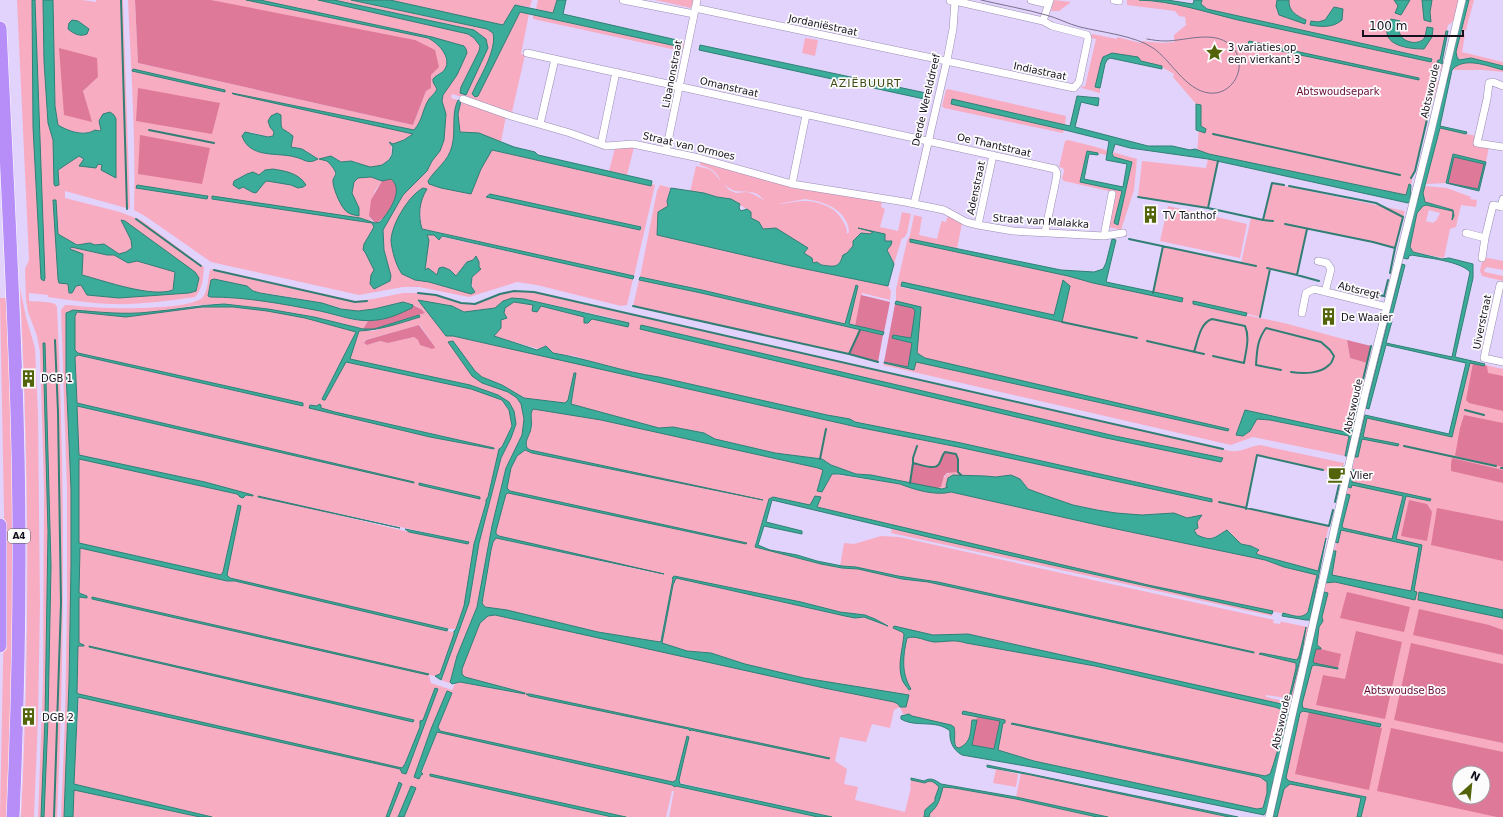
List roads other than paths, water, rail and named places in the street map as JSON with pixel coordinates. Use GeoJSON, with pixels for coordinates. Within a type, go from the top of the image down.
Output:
{"type":"FeatureCollection","features":[{"type":"Feature","properties":{"kind":"highway","name":"A4"},"geometry":{"type":"LineString","coordinates":[[0,28],[17,412],[19,641],[13,817]]}},
{"type":"Feature","properties":{"kind":"highway","name":"A4"},"geometry":{"type":"LineString","coordinates":[[0,525],[0,646]]}},
{"type":"Feature","properties":{"kind":"street","name":"Jordaniëstraat"},"geometry":{"type":"LineString","coordinates":[[623,0],[694,11],[947,60]]}},
{"type":"Feature","properties":{"kind":"street","name":"Libanonstraat"},"geometry":{"type":"LineString","coordinates":[[666,151],[697,0]]}},
{"type":"Feature","properties":{"kind":"street"},"geometry":{"type":"LineString","coordinates":[[953,0],[1043,22],[1049,2],[1031,0]]}},
{"type":"Feature","properties":{"kind":"street","name":"Derde Werelddreef"},"geometry":{"type":"LineString","coordinates":[[914,204],[947,60],[953,28],[953,0]]}},
{"type":"Feature","properties":{"kind":"street","name":"Abtswoude"},"geometry":{"type":"LineString","coordinates":[[1269,817],[1333,533],[1462,0]]}},
{"type":"Feature","properties":{"kind":"street","name":"Indiastraat"},"geometry":{"type":"LineString","coordinates":[[947,60],[1074,88],[1079,82],[1088,39],[1087,35],[1052,26],[1043,22]]}},
{"type":"Feature","properties":{"kind":"street","name":"Omanstraat"},"geometry":{"type":"LineString","coordinates":[[527,53],[806,115],[928,140]]}},
{"type":"Feature","properties":{"kind":"street"},"geometry":{"type":"LineString","coordinates":[[540,124],[555,59]]}},
{"type":"Feature","properties":{"kind":"street"},"geometry":{"type":"LineString","coordinates":[[601,144],[616,72]]}},
{"type":"Feature","properties":{"kind":"street"},"geometry":{"type":"LineString","coordinates":[[1503,86],[1493,82],[1489,83],[1477,143],[1503,147]]}},
{"type":"Feature","properties":{"kind":"street","name":"Straat van Ormoes"},"geometry":{"type":"LineString","coordinates":[[463,99],[606,146],[633,144],[699,158],[792,184],[884,197],[914,204]]}},
{"type":"Feature","properties":{"kind":"street"},"geometry":{"type":"LineString","coordinates":[[792,184],[806,115]]}},
{"type":"Feature","properties":{"kind":"street","name":"Oe Thantstraat"},"geometry":{"type":"LineString","coordinates":[[928,140],[1055,170],[1057,173],[1056,180],[1045,232]]}},
{"type":"Feature","properties":{"kind":"street","name":"Adenstraat"},"geometry":{"type":"LineString","coordinates":[[978,225],[993,155]]}},
{"type":"Feature","properties":{"kind":"street"},"geometry":{"type":"LineString","coordinates":[[1104,236],[1112,194]]}},
{"type":"Feature","properties":{"kind":"street"},"geometry":{"type":"LineString","coordinates":[[1482,258],[1493,205],[1502,207],[1503,198]]}},
{"type":"Feature","properties":{"kind":"street","name":"Straat van Malakka"},"geometry":{"type":"LineString","coordinates":[[914,204],[944,210],[966,222],[1008,230],[1104,236],[1123,233]]}},
{"type":"Feature","properties":{"kind":"street"},"geometry":{"type":"LineString","coordinates":[[1466,233],[1485,238]]}},
{"type":"Feature","properties":{"kind":"street","name":"Abtsregt"},"geometry":{"type":"LineString","coordinates":[[1318,261],[1327,263],[1331,269],[1325,292]]}},
{"type":"Feature","properties":{"kind":"street","name":"Uiverstraat"},"geometry":{"type":"LineString","coordinates":[[1500,285],[1499,306],[1484,358],[1503,362]]}},
{"type":"Feature","properties":{"kind":"street","name":"Abtsregt"},"geometry":{"type":"LineString","coordinates":[[1302,313],[1306,293],[1314,289],[1387,307]]}},
{"type":"Feature","properties":{"kind":"waterway"},"geometry":{"type":"LineString","coordinates":[[121,0],[127,209]]}},
{"type":"Feature","properties":{"kind":"waterway"},"geometry":{"type":"LineString","coordinates":[[1411,178],[1415,171],[1432,98]]}},
{"type":"Feature","properties":{"kind":"waterway"},"geometry":{"type":"LineString","coordinates":[[149,130],[214,143]]}},
{"type":"Feature","properties":{"kind":"waterway"},"geometry":{"type":"LineString","coordinates":[[1213,134],[1400,175]]}},
{"type":"Feature","properties":{"kind":"waterway"},"geometry":{"type":"LineString","coordinates":[[1218,161],[1208,208],[1273,221]]}},
{"type":"Feature","properties":{"kind":"waterway"},"geometry":{"type":"LineString","coordinates":[[1263,220],[1272,183],[1284,185]]}},
{"type":"Feature","properties":{"kind":"waterway"},"geometry":{"type":"LineString","coordinates":[[1285,224],[1395,248],[1403,217],[1376,203],[1289,186]]}},
{"type":"Feature","properties":{"kind":"waterway"},"geometry":{"type":"LineString","coordinates":[[1138,197],[1208,208]]}},
{"type":"Feature","properties":{"kind":"waterway"},"geometry":{"type":"LineString","coordinates":[[136,219],[201,266]]}},
{"type":"Feature","properties":{"kind":"waterway"},"geometry":{"type":"LineString","coordinates":[[1267,268],[1297,275],[1307,229]]}},
{"type":"Feature","properties":{"kind":"waterway"},"geometry":{"type":"LineString","coordinates":[[1129,239],[1256,266]]}},
{"type":"Feature","properties":{"kind":"waterway"},"geometry":{"type":"LineString","coordinates":[[1153,293],[1163,246]]}},
{"type":"Feature","properties":{"kind":"waterway"},"geometry":{"type":"LineString","coordinates":[[1390,273],[1395,248]]}},
{"type":"Feature","properties":{"kind":"waterway"},"geometry":{"type":"LineString","coordinates":[[1260,317],[1270,269]]}},
{"type":"Feature","properties":{"kind":"waterway"},"geometry":{"type":"LineString","coordinates":[[214,270],[355,302],[367,301]]}},
{"type":"Feature","properties":{"kind":"waterway"},"geometry":{"type":"LineString","coordinates":[[1297,275],[1319,281]]}},
{"type":"Feature","properties":{"kind":"waterway"},"geometry":{"type":"LineString","coordinates":[[1384,296],[1388,280]]}},
{"type":"Feature","properties":{"kind":"waterway"},"geometry":{"type":"LineString","coordinates":[[1342,287],[1393,298]]}},
{"type":"Feature","properties":{"kind":"waterway"},"geometry":{"type":"LineString","coordinates":[[418,293],[436,295],[461,303],[475,304],[500,294],[514,291],[534,292],[1223,449]]}},
{"type":"Feature","properties":{"kind":"waterway"},"geometry":{"type":"LineString","coordinates":[[633,306],[849,354]]}},
{"type":"Feature","properties":{"kind":"waterway"},"geometry":{"type":"LineString","coordinates":[[1194,352],[1202,328],[1208,321],[1212,319],[1245,326],[1247,349],[1244,363],[1213,356]]}},
{"type":"Feature","properties":{"kind":"waterway"},"geometry":{"type":"LineString","coordinates":[[1062,322],[1137,338]]}},
{"type":"Feature","properties":{"kind":"waterway"},"geometry":{"type":"LineString","coordinates":[[1281,370],[1256,365],[1259,341],[1266,328],[1321,342],[1334,356],[1330,364],[1316,372],[1291,372]]}},
{"type":"Feature","properties":{"kind":"waterway"},"geometry":{"type":"LineString","coordinates":[[860,330],[849,354],[878,362]]}},
{"type":"Feature","properties":{"kind":"waterway"},"geometry":{"type":"LineString","coordinates":[[54,817],[61,603],[58,412],[55,340]]}},
{"type":"Feature","properties":{"kind":"waterway"},"geometry":{"type":"LineString","coordinates":[[1147,341],[1204,354]]}},
{"type":"Feature","properties":{"kind":"waterway"},"geometry":{"type":"LineString","coordinates":[[1361,388],[1371,346]]}},
{"type":"Feature","properties":{"kind":"waterway"},"geometry":{"type":"LineString","coordinates":[[1465,410],[1484,415]]}},
{"type":"Feature","properties":{"kind":"waterway"},"geometry":{"type":"LineString","coordinates":[[820,459],[826,429]]}},
{"type":"Feature","properties":{"kind":"waterway"},"geometry":{"type":"LineString","coordinates":[[913,463],[917,446]]}},
{"type":"Feature","properties":{"kind":"waterway"},"geometry":{"type":"LineString","coordinates":[[1404,446],[1496,466]]}},
{"type":"Feature","properties":{"kind":"waterway"},"geometry":{"type":"LineString","coordinates":[[910,483],[913,463],[923,466],[937,466],[945,452],[956,454],[958,459],[958,472],[961,475]]}},
{"type":"Feature","properties":{"kind":"waterway"},"geometry":{"type":"LineString","coordinates":[[1246,509],[1257,455],[1323,470]]}},
{"type":"Feature","properties":{"kind":"waterway"},"geometry":{"type":"LineString","coordinates":[[1335,502],[1343,467]]}},
{"type":"Feature","properties":{"kind":"waterway"},"geometry":{"type":"LineString","coordinates":[[1329,471],[1331,472],[1330,480],[1340,482]]}},
{"type":"Feature","properties":{"kind":"waterway"},"geometry":{"type":"LineString","coordinates":[[1219,502],[1329,526],[1333,510]]}},
{"type":"Feature","properties":{"kind":"tram line"},"geometry":{"type":"LineString","coordinates":[[981,0],[1038,13],[1076,26],[1137,40],[1160,53],[1185,81],[1200,91],[1217,93],[1225,90],[1231,85],[1238,72],[1238,56],[1234,49],[1220,39],[1211,37],[1165,41],[1147,39]]}},
{"type":"Feature","properties":{"kind":"place","name":"3 variaties op een vierkant 3"},"geometry":{"type":"Point","coordinates":[1215,53]}},
{"type":"Feature","properties":{"kind":"place","name":"TV Tanthof"},"geometry":{"type":"Point","coordinates":[1150,215]}},
{"type":"Feature","properties":{"kind":"place","name":"De Waaier"},"geometry":{"type":"Point","coordinates":[1328,317]}},
{"type":"Feature","properties":{"kind":"place","name":"DGB 1"},"geometry":{"type":"Point","coordinates":[28,378]}},
{"type":"Feature","properties":{"kind":"place","name":"Vlier"},"geometry":{"type":"Point","coordinates":[1337,475]}},
{"type":"Feature","properties":{"kind":"place","name":"DGB 2"},"geometry":{"type":"Point","coordinates":[29,717]}},
{"type":"Feature","properties":{"kind":"district","name":"AZIËBUURT"},"geometry":{"type":"Point","coordinates":[866,83]}},
{"type":"Feature","properties":{"kind":"park label","name":"Abtswoudsepark"},"geometry":{"type":"Point","coordinates":[1338,91]}},
{"type":"Feature","properties":{"kind":"park label","name":"Abtswoudse Bos"},"geometry":{"type":"Point","coordinates":[1405,690]}}]}
